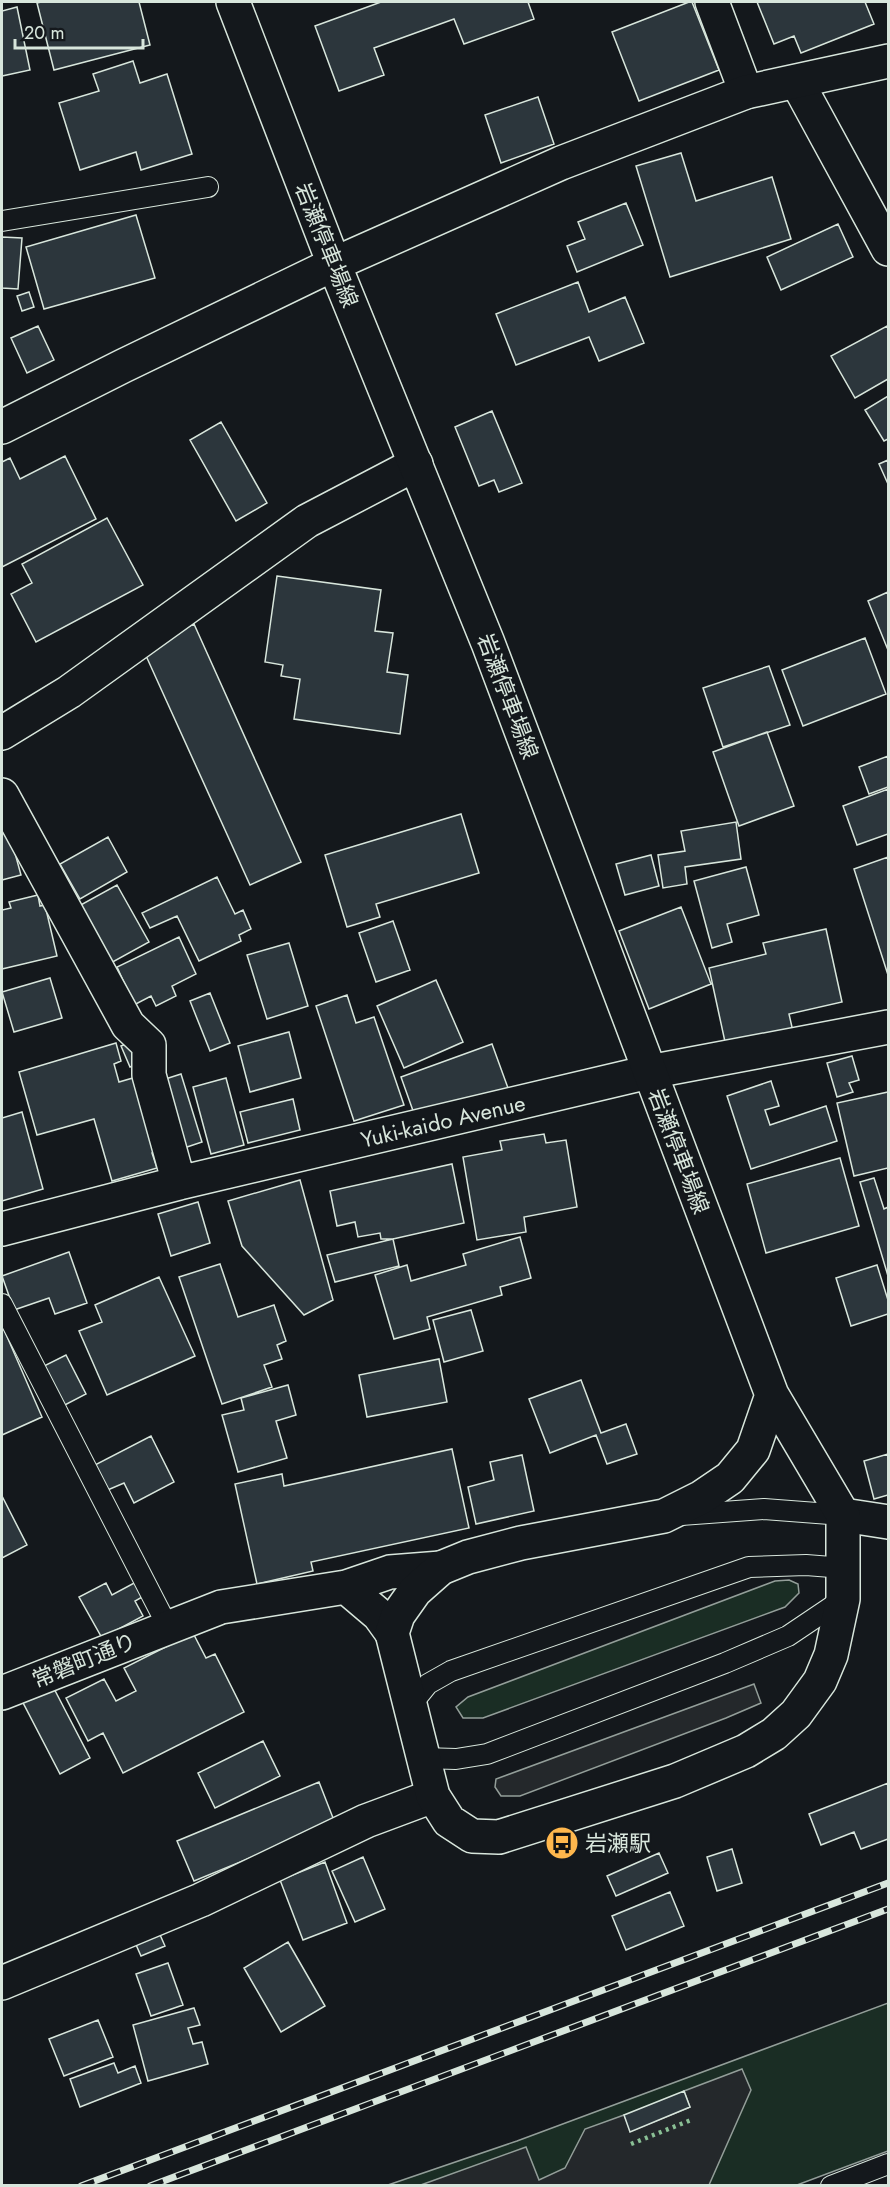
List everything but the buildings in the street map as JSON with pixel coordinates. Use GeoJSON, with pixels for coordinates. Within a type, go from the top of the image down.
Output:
{"type":"FeatureCollection","features":[{"type":"Feature","properties":{"kind":"street","name":"岩瀬停車場線"},"geometry":{"type":"LineString","coordinates":[[233,2],[334,264],[488,643],[772,1395],[843,1515]]}},
{"type":"Feature","properties":{"kind":"street"},"geometry":{"type":"LineString","coordinates":[[712,2],[746,92]]}},
{"type":"Feature","properties":{"kind":"street"},"geometry":{"type":"LineString","coordinates":[[2,427],[334,264],[561,163],[746,92],[888,61]]}},
{"type":"Feature","properties":{"kind":"street"},"geometry":{"type":"LineString","coordinates":[[797,82],[888,249]]}},
{"type":"Feature","properties":{"kind":"street"},"geometry":{"type":"LineString","coordinates":[[2,733],[69,692],[307,521],[416,464]]}},
{"type":"Feature","properties":{"kind":"street"},"geometry":{"type":"LineString","coordinates":[[2,795],[128,1025],[149,1045],[149,1075],[179,1183]]}},
{"type":"Feature","properties":{"kind":"street","name":"Yuki-kaido Avenue"},"geometry":{"type":"LineString","coordinates":[[2,1229],[179,1183],[649,1072],[888,1027]]}},
{"type":"Feature","properties":{"kind":"street"},"geometry":{"type":"LineString","coordinates":[[392,1634],[399,1615],[415,1591],[441,1568],[468,1557],[521,1543],[664,1516],[702,1497],[730,1478],[753,1450],[772,1395]]}},
{"type":"Feature","properties":{"kind":"street"},"geometry":{"type":"LineString","coordinates":[[346,1587],[379,1615],[392,1634],[433,1796],[450,1821],[472,1836],[499,1837],[675,1781],[746,1751],[774,1734],[796,1714],[820,1681],[831,1655],[843,1584],[843,1515],[888,1522]]}},
{"type":"Feature","properties":{"kind":"street","name":"常磐町通り"},"geometry":{"type":"LineString","coordinates":[[2,1693],[221,1607],[346,1587],[390,1572],[441,1568]]}},
{"type":"Feature","properties":{"kind":"street"},"geometry":{"type":"LineString","coordinates":[[2,1983],[201,1900],[366,1821],[433,1796]]}},
{"type":"Feature","properties":{"kind":"lane"},"geometry":{"type":"LineString","coordinates":[[2,221],[208,187]]}},
{"type":"Feature","properties":{"kind":"lane"},"geometry":{"type":"LineString","coordinates":[[2,1304],[168,1627]]}},
{"type":"Feature","properties":{"kind":"lane"},"geometry":{"type":"LineString","coordinates":[[664,1516],[764,1509],[843,1515]]}},
{"type":"Feature","properties":{"kind":"lane"},"geometry":{"type":"LineString","coordinates":[[411,1705],[428,1684],[451,1671],[749,1567],[806,1565],[843,1584],[788,1636],[725,1663],[487,1754],[456,1759],[422,1758]]}},
{"type":"Feature","properties":{"kind":"lane"},"geometry":{"type":"LineString","coordinates":[[831,2186],[888,2164]]}},
{"type":"Feature","properties":{"kind":"green space"},"geometry":{"type":"Polygon","coordinates":[[[789,1580],[798,1584],[799,1593],[785,1607],[483,1718],[463,1718],[456,1707],[468,1697],[775,1581],[789,1580]]]}},
{"type":"Feature","properties":{"kind":"green space"},"geometry":{"type":"Polygon","coordinates":[[[888,2003],[888,2151],[797,2185],[385,2186],[517,2141],[888,2003]]]}},
{"type":"Feature","properties":{"kind":"shaded area"},"geometry":{"type":"Polygon","coordinates":[[[754,1684],[761,1703],[726,1718],[520,1796],[501,1796],[495,1787],[496,1779],[754,1684]]]}},
{"type":"Feature","properties":{"kind":"shaded area"},"geometry":{"type":"Polygon","coordinates":[[[742,2069],[751,2090],[709,2185],[418,2186],[526,2147],[539,2180],[565,2168],[585,2129],[624,2115],[631,2131],[690,2107],[684,2091],[742,2069]]]}},
{"type":"Feature","properties":{"kind":"railway"},"geometry":{"type":"LineString","coordinates":[[81,2186],[888,1883]]}},
{"type":"Feature","properties":{"kind":"railway"},"geometry":{"type":"LineString","coordinates":[[150,2186],[888,1909]]}},
{"type":"Feature","properties":{"kind":"hedge"},"geometry":{"type":"LineString","coordinates":[[631,2144],[691,2120]]}},
{"type":"Feature","properties":{"kind":"place","name":"岩瀬駅"},"geometry":{"type":"Point","coordinates":[562,1843]}}]}
